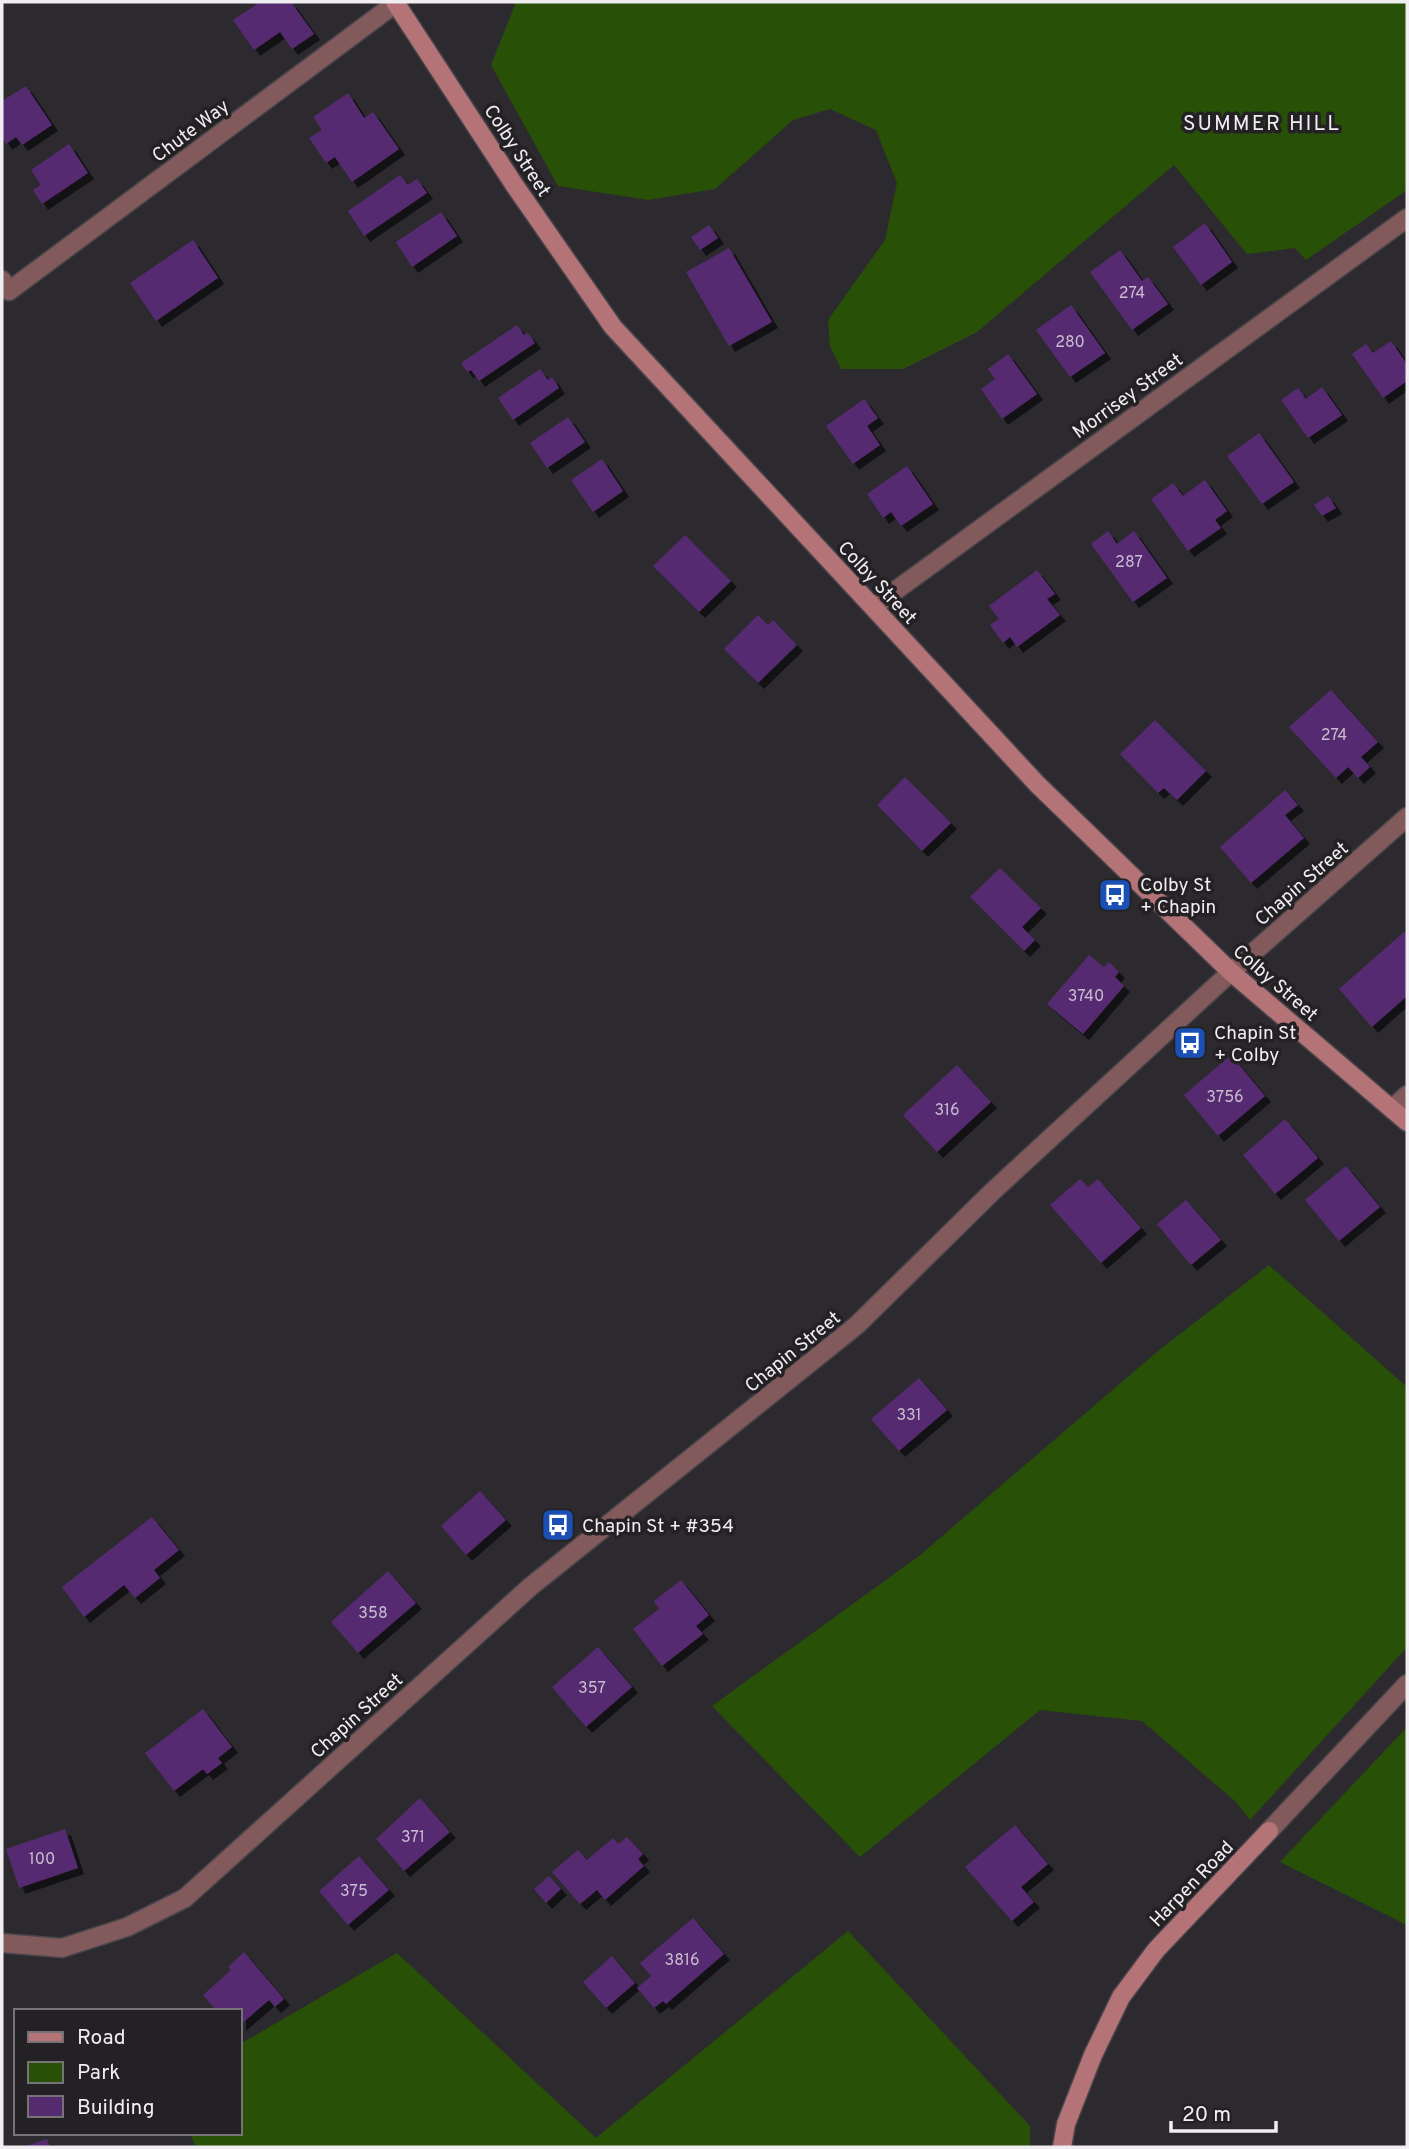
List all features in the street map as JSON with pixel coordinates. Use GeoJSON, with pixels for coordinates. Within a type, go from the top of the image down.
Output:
{"type":"FeatureCollection","features":[{"type":"Feature","properties":{"kind":"street","name":"Chute Way"},"geometry":{"type":"LineString","coordinates":[[6,285],[395,2]]}},
{"type":"Feature","properties":{"kind":"street","name":"Colby Street"},"geometry":{"type":"LineString","coordinates":[[395,2],[515,186],[612,327],[1037,784],[1231,972],[1407,1122]]}},
{"type":"Feature","properties":{"kind":"street","name":"Morrisey Street"},"geometry":{"type":"LineString","coordinates":[[873,607],[1407,218]]}},
{"type":"Feature","properties":{"kind":"street","name":"Chapin Street"},"geometry":{"type":"LineString","coordinates":[[2,1943],[62,1948],[127,1927],[186,1898],[530,1587],[857,1325],[1003,1182],[1231,972],[1407,817]]}},
{"type":"Feature","properties":{"kind":"street"},"geometry":{"type":"LineString","coordinates":[[1392,1109],[1407,1094]]}},
{"type":"Feature","properties":{"kind":"street","name":"Harpen Road"},"geometry":{"type":"LineString","coordinates":[[1062,2147],[1066,2124],[1093,2055],[1121,1997],[1156,1950],[1407,1684]]}},
{"type":"Feature","properties":{"kind":"green space"},"geometry":{"type":"Polygon","coordinates":[[[516,2],[1407,2],[1407,190],[1306,260],[1295,248],[1247,254],[1174,165],[977,332],[903,369],[841,369],[830,346],[828,320],[885,240],[897,183],[876,130],[830,109],[793,120],[715,189],[648,200],[558,186],[491,65],[516,2]]]}},
{"type":"Feature","properties":{"kind":"green space"},"geometry":{"type":"Polygon","coordinates":[[[1269,1265],[1407,1387],[1407,1647],[1250,1820],[1236,1802],[1142,1721],[1040,1710],[860,1857],[712,1706],[919,1556],[1158,1351],[1269,1265]]]}},
{"type":"Feature","properties":{"kind":"green space"},"geometry":{"type":"Polygon","coordinates":[[[1407,1727],[1407,1925],[1280,1862],[1407,1727]]]}},
{"type":"Feature","properties":{"kind":"green space"},"geometry":{"type":"Polygon","coordinates":[[[848,1931],[1030,2126],[1030,2147],[196,2147],[190,2135],[242,2135],[242,2043],[397,1953],[596,2138],[848,1931]]]}},
{"type":"Feature","properties":{"kind":"building"},"geometry":{"type":"Polygon","coordinates":[[[260,2],[291,2],[314,34],[292,49],[280,32],[254,50],[233,20],[260,2]]]}},
{"type":"Feature","properties":{"kind":"building"},"geometry":{"type":"Polygon","coordinates":[[[26,86],[52,125],[22,145],[16,137],[6,144],[2,137],[2,101],[26,86]]]}},
{"type":"Feature","properties":{"kind":"building"},"geometry":{"type":"Polygon","coordinates":[[[348,93],[364,118],[373,112],[399,149],[352,182],[335,157],[326,163],[309,138],[322,130],[313,117],[348,93]]]}},
{"type":"Feature","properties":{"kind":"building"},"geometry":{"type":"Polygon","coordinates":[[[69,144],[88,173],[42,204],[33,190],[41,185],[31,170],[69,144]]]}},
{"type":"Feature","properties":{"kind":"building"},"geometry":{"type":"Polygon","coordinates":[[[400,175],[408,185],[417,179],[427,193],[364,236],[348,211],[400,175]]]}},
{"type":"Feature","properties":{"kind":"building"},"geometry":{"type":"Polygon","coordinates":[[[441,212],[457,236],[412,267],[396,242],[441,212]]]}},
{"type":"Feature","properties":{"kind":"building"},"geometry":{"type":"Polygon","coordinates":[[[1205,223],[1232,262],[1201,285],[1173,247],[1205,223]]]}},
{"type":"Feature","properties":{"kind":"building"},"geometry":{"type":"Polygon","coordinates":[[[709,225],[718,238],[700,250],[691,237],[709,225]]]}},
{"type":"Feature","properties":{"kind":"building"},"geometry":{"type":"Polygon","coordinates":[[[193,240],[218,278],[156,321],[130,283],[193,240]]]}},
{"type":"Feature","properties":{"kind":"building"},"geometry":{"type":"Polygon","coordinates":[[[729,248],[772,322],[729,346],[686,272],[729,248]]]}},
{"type":"Feature","properties":{"kind":"building"},"geometry":{"type":"Polygon","coordinates":[[[1120,250],[1142,281],[1148,277],[1168,304],[1132,330],[1090,272],[1120,250]]]}},
{"type":"Feature","properties":{"kind":"building"},"geometry":{"type":"Polygon","coordinates":[[[1071,305],[1105,353],[1070,377],[1036,330],[1071,305]]]}},
{"type":"Feature","properties":{"kind":"building"},"geometry":{"type":"Polygon","coordinates":[[[517,325],[524,335],[528,333],[535,343],[479,381],[471,370],[467,372],[461,363],[517,325]]]}},
{"type":"Feature","properties":{"kind":"building"},"geometry":{"type":"Polygon","coordinates":[[[1391,341],[1407,364],[1407,381],[1383,398],[1352,354],[1366,344],[1373,353],[1391,341]]]}},
{"type":"Feature","properties":{"kind":"building"},"geometry":{"type":"Polygon","coordinates":[[[1008,354],[1037,394],[1002,419],[981,389],[995,379],[988,369],[1008,354]]]}},
{"type":"Feature","properties":{"kind":"building"},"geometry":{"type":"Polygon","coordinates":[[[540,369],[548,380],[552,377],[559,388],[513,420],[498,398],[540,369]]]}},
{"type":"Feature","properties":{"kind":"building"},"geometry":{"type":"Polygon","coordinates":[[[1322,387],[1342,415],[1308,438],[1281,400],[1298,388],[1306,399],[1322,387]]]}},
{"type":"Feature","properties":{"kind":"building"},"geometry":{"type":"Polygon","coordinates":[[[864,399],[878,418],[867,426],[880,445],[853,464],[826,426],[864,399]]]}},
{"type":"Feature","properties":{"kind":"building"},"geometry":{"type":"Polygon","coordinates":[[[568,417],[585,442],[547,468],[530,443],[568,417]]]}},
{"type":"Feature","properties":{"kind":"building"},"geometry":{"type":"Polygon","coordinates":[[[1259,433],[1294,482],[1262,504],[1227,456],[1259,433]]]}},
{"type":"Feature","properties":{"kind":"building"},"geometry":{"type":"Polygon","coordinates":[[[602,459],[623,491],[593,512],[571,480],[602,459]]]}},
{"type":"Feature","properties":{"kind":"building"},"geometry":{"type":"Polygon","coordinates":[[[907,466],[933,504],[901,526],[891,512],[883,518],[867,494],[907,466]]]}},
{"type":"Feature","properties":{"kind":"building"},"geometry":{"type":"Polygon","coordinates":[[[1205,480],[1227,511],[1215,520],[1221,528],[1188,551],[1151,499],[1173,483],[1183,496],[1205,480]]]}},
{"type":"Feature","properties":{"kind":"building"},"geometry":{"type":"Polygon","coordinates":[[[1328,496],[1336,508],[1322,516],[1314,505],[1328,496]]]}},
{"type":"Feature","properties":{"kind":"building"},"geometry":{"type":"Polygon","coordinates":[[[1108,531],[1117,544],[1134,531],[1167,578],[1133,602],[1091,544],[1108,531]]]}},
{"type":"Feature","properties":{"kind":"building"},"geometry":{"type":"Polygon","coordinates":[[[685,535],[731,581],[699,612],[653,566],[685,535]]]}},
{"type":"Feature","properties":{"kind":"building"},"geometry":{"type":"Polygon","coordinates":[[[1037,570],[1055,594],[1047,599],[1060,615],[1017,647],[1010,637],[1003,643],[990,625],[999,619],[989,606],[1037,570]]]}},
{"type":"Feature","properties":{"kind":"building"},"geometry":{"type":"Polygon","coordinates":[[[758,615],[768,625],[773,620],[797,645],[758,683],[724,649],[758,615]]]}},
{"type":"Feature","properties":{"kind":"building"},"geometry":{"type":"Polygon","coordinates":[[[1331,690],[1378,742],[1361,757],[1370,767],[1358,778],[1348,767],[1336,778],[1289,727],[1331,690]]]}},
{"type":"Feature","properties":{"kind":"building"},"geometry":{"type":"Polygon","coordinates":[[[1155,720],[1206,771],[1177,800],[1164,788],[1158,793],[1120,754],[1155,720]]]}},
{"type":"Feature","properties":{"kind":"building"},"geometry":{"type":"Polygon","coordinates":[[[905,777],[951,823],[922,851],[877,805],[905,777]]]}},
{"type":"Feature","properties":{"kind":"building"},"geometry":{"type":"Polygon","coordinates":[[[1285,790],[1298,805],[1285,815],[1304,838],[1251,883],[1220,847],[1285,790]]]}},
{"type":"Feature","properties":{"kind":"building"},"geometry":{"type":"Polygon","coordinates":[[[1000,868],[1041,908],[1022,927],[1035,940],[1024,951],[970,897],[1000,868]]]}},
{"type":"Feature","properties":{"kind":"building"},"geometry":{"type":"Polygon","coordinates":[[[1404,932],[1407,936],[1407,996],[1372,1027],[1339,989],[1404,932]]]}},
{"type":"Feature","properties":{"kind":"building"},"geometry":{"type":"Polygon","coordinates":[[[1089,955],[1104,967],[1109,962],[1119,972],[1115,977],[1124,986],[1083,1034],[1047,1004],[1089,955]]]}},
{"type":"Feature","properties":{"kind":"building"},"geometry":{"type":"Polygon","coordinates":[[[1231,1055],[1265,1096],[1218,1136],[1184,1095],[1231,1055]]]}},
{"type":"Feature","properties":{"kind":"building"},"geometry":{"type":"Polygon","coordinates":[[[957,1065],[991,1102],[937,1152],[903,1115],[957,1065]]]}},
{"type":"Feature","properties":{"kind":"building"},"geometry":{"type":"Polygon","coordinates":[[[1285,1119],[1318,1158],[1275,1194],[1243,1155],[1285,1119]]]}},
{"type":"Feature","properties":{"kind":"building"},"geometry":{"type":"Polygon","coordinates":[[[1346,1166],[1380,1207],[1339,1241],[1305,1200],[1346,1166]]]}},
{"type":"Feature","properties":{"kind":"building"},"geometry":{"type":"Polygon","coordinates":[[[1080,1179],[1088,1187],[1098,1179],[1141,1228],[1101,1263],[1050,1205],[1080,1179]]]}},
{"type":"Feature","properties":{"kind":"building"},"geometry":{"type":"Polygon","coordinates":[[[1186,1200],[1221,1240],[1191,1265],[1157,1224],[1186,1200]]]}},
{"type":"Feature","properties":{"kind":"building"},"geometry":{"type":"Polygon","coordinates":[[[919,1378],[947,1410],[899,1451],[871,1419],[919,1378]]]}},
{"type":"Feature","properties":{"kind":"building"},"geometry":{"type":"Polygon","coordinates":[[[480,1491],[506,1520],[466,1555],[441,1526],[480,1491]]]}},
{"type":"Feature","properties":{"kind":"building"},"geometry":{"type":"Polygon","coordinates":[[[152,1517],[179,1550],[154,1570],[160,1578],[135,1598],[124,1585],[84,1617],[62,1587],[152,1517]]]}},
{"type":"Feature","properties":{"kind":"building"},"geometry":{"type":"Polygon","coordinates":[[[388,1571],[416,1603],[358,1653],[331,1622],[388,1571]]]}},
{"type":"Feature","properties":{"kind":"building"},"geometry":{"type":"Polygon","coordinates":[[[681,1580],[709,1615],[696,1626],[703,1634],[662,1666],[633,1629],[659,1609],[654,1601],[681,1580]]]}},
{"type":"Feature","properties":{"kind":"building"},"geometry":{"type":"Polygon","coordinates":[[[598,1647],[632,1687],[586,1727],[552,1687],[598,1647]]]}},
{"type":"Feature","properties":{"kind":"building"},"geometry":{"type":"Polygon","coordinates":[[[203,1709],[232,1747],[218,1758],[222,1763],[207,1774],[203,1769],[174,1791],[145,1753],[203,1709]]]}},
{"type":"Feature","properties":{"kind":"building"},"geometry":{"type":"Polygon","coordinates":[[[420,1798],[450,1832],[404,1871],[376,1839],[420,1798]]]}},
{"type":"Feature","properties":{"kind":"building"},"geometry":{"type":"Polygon","coordinates":[[[1015,1825],[1048,1864],[1021,1887],[1034,1902],[1012,1921],[965,1867],[1015,1825]]]}},
{"type":"Feature","properties":{"kind":"building"},"geometry":{"type":"Polygon","coordinates":[[[65,1829],[78,1868],[19,1888],[6,1849],[65,1829]]]}},
{"type":"Feature","properties":{"kind":"building"},"geometry":{"type":"Polygon","coordinates":[[[627,1837],[643,1854],[638,1859],[644,1866],[605,1900],[597,1890],[580,1904],[552,1872],[578,1850],[587,1860],[613,1838],[618,1844],[627,1837]]]}},
{"type":"Feature","properties":{"kind":"building"},"geometry":{"type":"Polygon","coordinates":[[[359,1856],[389,1890],[348,1925],[319,1891],[359,1856]]]}},
{"type":"Feature","properties":{"kind":"building"},"geometry":{"type":"Polygon","coordinates":[[[549,1876],[561,1889],[546,1903],[534,1889],[549,1876]]]}},
{"type":"Feature","properties":{"kind":"building"},"geometry":{"type":"Polygon","coordinates":[[[693,1918],[724,1954],[666,2004],[663,2001],[654,2008],[637,1988],[651,1976],[640,1963],[693,1918]]]}},
{"type":"Feature","properties":{"kind":"building"},"geometry":{"type":"Polygon","coordinates":[[[244,1952],[284,1999],[275,2007],[269,2000],[242,2023],[242,2009],[215,2009],[203,1995],[231,1970],[228,1967],[244,1952]]]}},
{"type":"Feature","properties":{"kind":"building"},"geometry":{"type":"Polygon","coordinates":[[[612,1956],[635,1983],[606,2008],[583,1982],[612,1956]]]}},
{"type":"Feature","properties":{"kind":"building"},"geometry":{"type":"Polygon","coordinates":[[[47,2139],[50,2147],[23,2147],[47,2139]]]}},
{"type":"Feature","properties":{"kind":"place","name":"Colby St + Chapin"},"geometry":{"type":"Point","coordinates":[1115,895]}},
{"type":"Feature","properties":{"kind":"place","name":"Chapin St + Colby"},"geometry":{"type":"Point","coordinates":[1190,1043]}},
{"type":"Feature","properties":{"kind":"place","name":"Chapin St + #354"},"geometry":{"type":"Point","coordinates":[558,1525]}},
{"type":"Feature","properties":{"kind":"district","name":"SUMMER HILL"},"geometry":{"type":"Point","coordinates":[1262,123]}}]}
